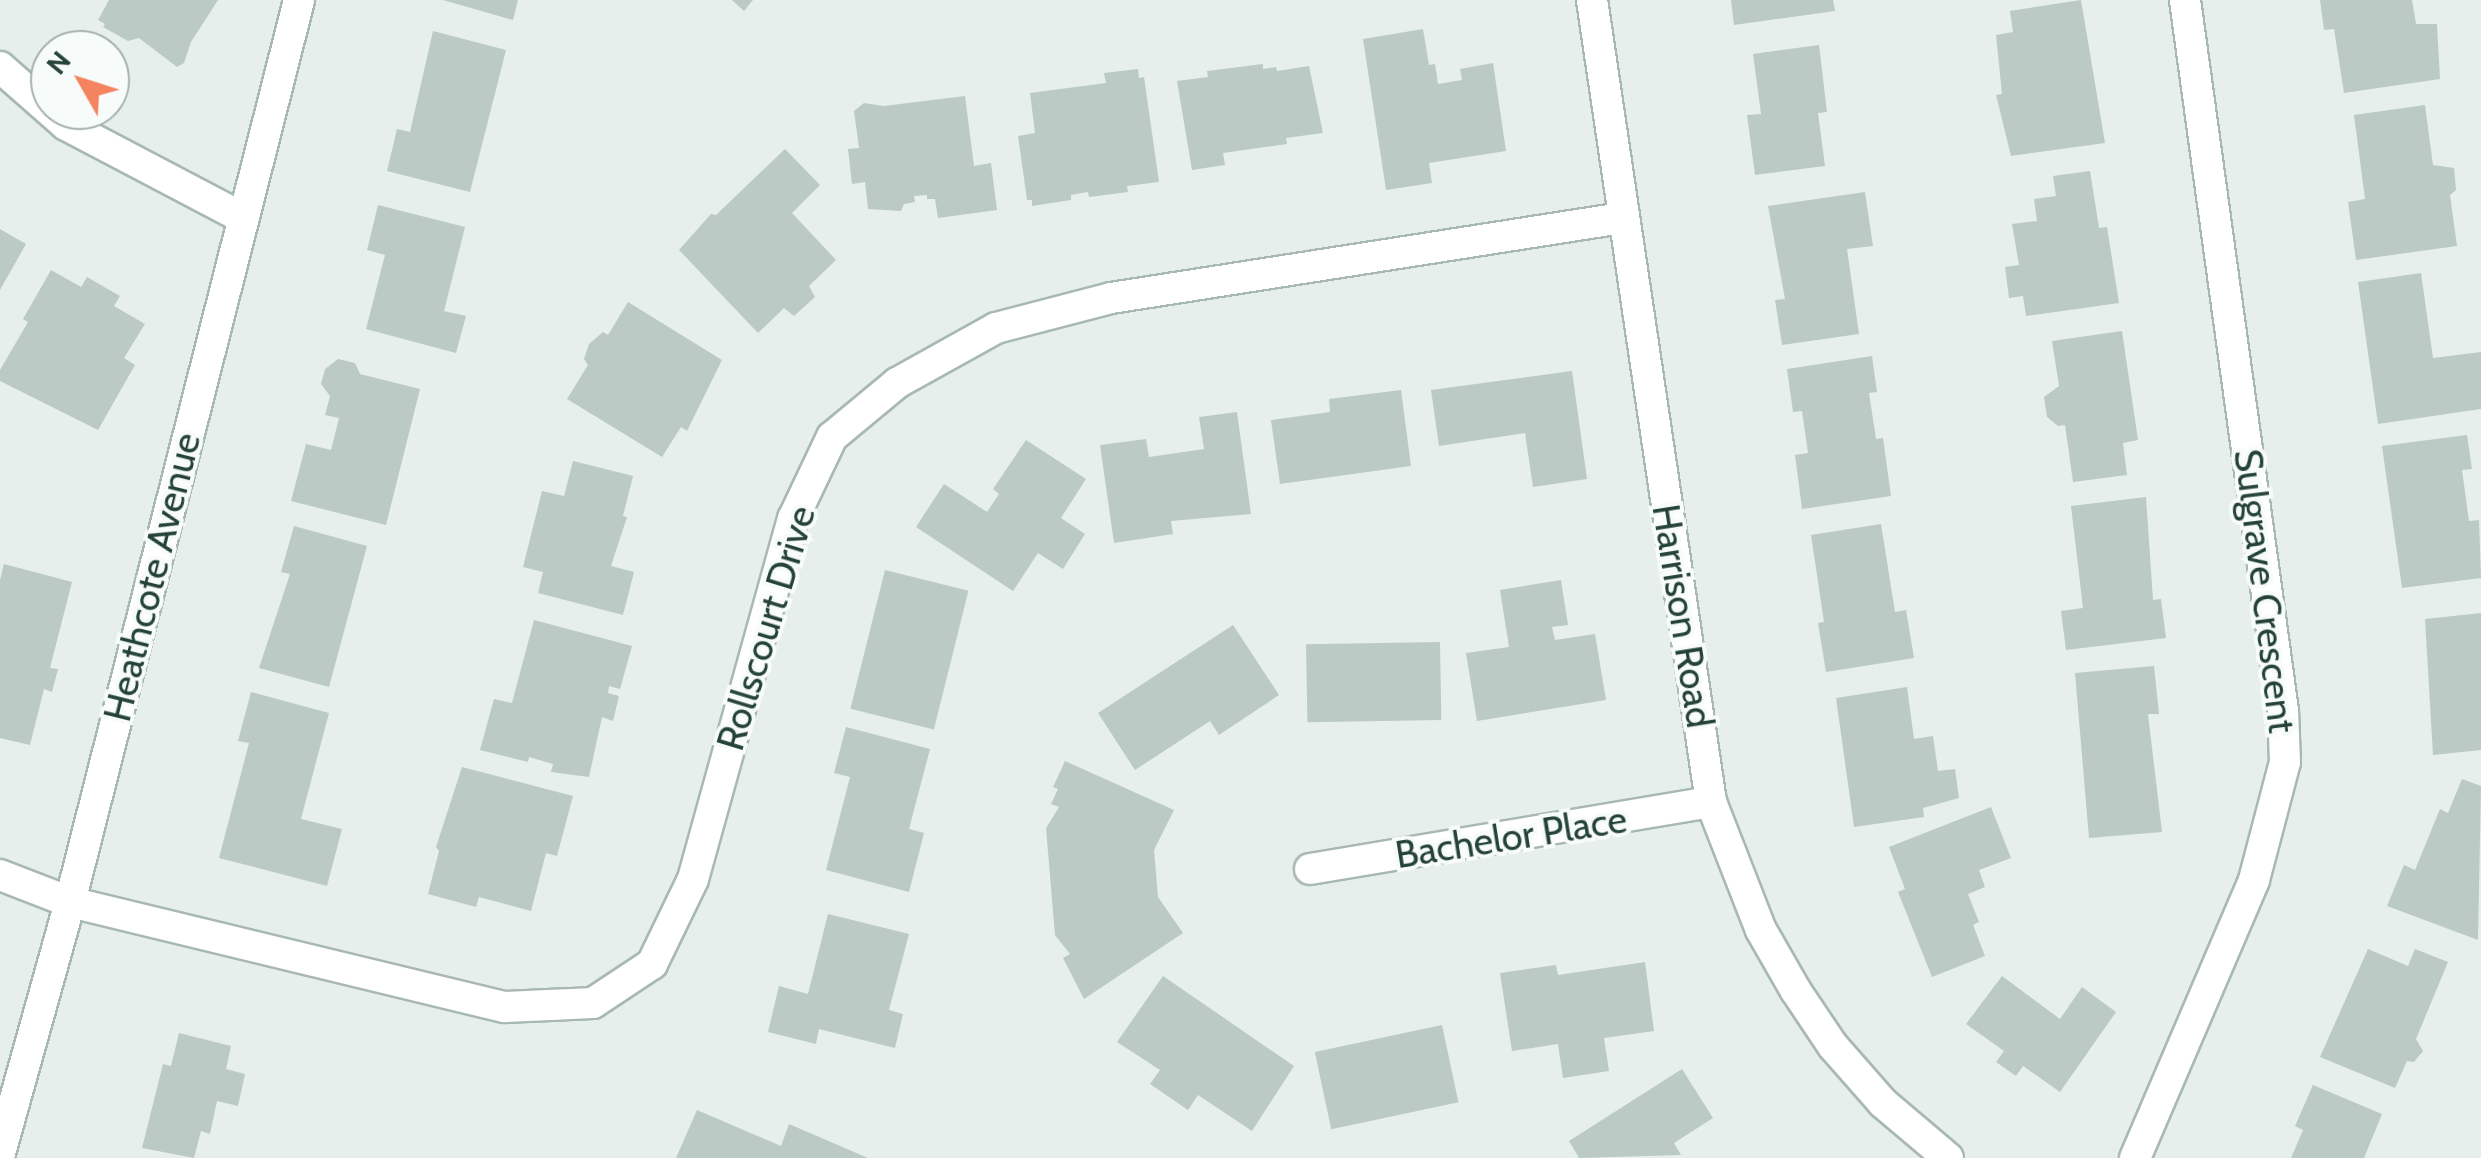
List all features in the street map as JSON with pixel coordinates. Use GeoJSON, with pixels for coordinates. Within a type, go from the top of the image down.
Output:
{"type":"FeatureCollection","features":[{"type":"Feature","properties":{"kind":"street","name":"Heathcote Avenue"},"geometry":{"type":"LineString","coordinates":[[0,1153],[70,902],[299,0]]}},
{"type":"Feature","properties":{"kind":"street","name":"Harrison Road"},"geometry":{"type":"LineString","coordinates":[[1592,0],[1712,802],[1761,930],[1814,1018],[1883,1104],[1948,1158]]}},
{"type":"Feature","properties":{"kind":"street","name":"Sulgrave Crescent"},"geometry":{"type":"LineString","coordinates":[[2134,1158],[2254,880],[2285,762],[2283,711],[2185,0]]}},
{"type":"Feature","properties":{"kind":"street"},"geometry":{"type":"LineString","coordinates":[[0,68],[66,124],[243,218]]}},
{"type":"Feature","properties":{"kind":"street","name":"Rollscourt Drive"},"geometry":{"type":"LineString","coordinates":[[0,875],[70,902],[504,1007],[594,1003],[652,964],[685,896],[793,518],[832,437],[897,383],[996,328],[1111,298],[1622,218]]}},
{"type":"Feature","properties":{"kind":"street","name":"Bachelor Place"},"geometry":{"type":"LineString","coordinates":[[1310,868],[1712,802]]}},
{"type":"Feature","properties":{"kind":"building"},"geometry":{"type":"Polygon","coordinates":[[[109,0],[218,0],[191,42],[184,63],[177,67],[139,38],[130,40],[130,30],[108,30],[98,20],[109,0]]]}},
{"type":"Feature","properties":{"kind":"building"},"geometry":{"type":"Polygon","coordinates":[[[443,0],[518,0],[513,20],[443,0]]]}},
{"type":"Feature","properties":{"kind":"building"},"geometry":{"type":"Polygon","coordinates":[[[732,0],[753,0],[744,11],[732,0]]]}},
{"type":"Feature","properties":{"kind":"building"},"geometry":{"type":"Polygon","coordinates":[[[1731,0],[1833,0],[1835,11],[1734,25],[1731,0]]]}},
{"type":"Feature","properties":{"kind":"building"},"geometry":{"type":"Polygon","coordinates":[[[2081,0],[2105,143],[2011,156],[1996,95],[2002,94],[1996,35],[2013,32],[2010,11],[2081,0]]]}},
{"type":"Feature","properties":{"kind":"building"},"geometry":{"type":"Polygon","coordinates":[[[2320,0],[2412,0],[2416,24],[2437,24],[2440,79],[2344,93],[2334,29],[2324,30],[2320,0]]]}},
{"type":"Feature","properties":{"kind":"building"},"geometry":{"type":"Polygon","coordinates":[[[1423,29],[1429,65],[1435,64],[1438,84],[1462,80],[1460,69],[1493,63],[1506,151],[1429,163],[1432,183],[1386,190],[1363,39],[1423,29]]]}},
{"type":"Feature","properties":{"kind":"building"},"geometry":{"type":"Polygon","coordinates":[[[433,31],[506,50],[470,192],[387,171],[397,129],[410,132],[433,31]]]}},
{"type":"Feature","properties":{"kind":"building"},"geometry":{"type":"Polygon","coordinates":[[[1819,45],[1827,112],[1818,113],[1825,166],[1755,175],[1747,115],[1761,114],[1753,54],[1819,45]]]}},
{"type":"Feature","properties":{"kind":"building"},"geometry":{"type":"Polygon","coordinates":[[[1263,64],[1263,69],[1276,67],[1277,71],[1309,66],[1323,133],[1286,138],[1287,144],[1223,153],[1225,165],[1192,170],[1177,81],[1208,77],[1207,71],[1263,64]]]}},
{"type":"Feature","properties":{"kind":"building"},"geometry":{"type":"Polygon","coordinates":[[[1138,69],[1139,78],[1144,77],[1159,182],[1127,186],[1128,192],[1089,197],[1088,192],[1071,195],[1071,200],[1032,206],[1032,200],[1027,200],[1018,136],[1035,133],[1030,93],[1106,83],[1104,73],[1138,69]]]}},
{"type":"Feature","properties":{"kind":"building"},"geometry":{"type":"Polygon","coordinates":[[[965,96],[974,166],[991,163],[997,210],[938,218],[935,199],[927,199],[927,195],[914,196],[915,202],[904,204],[901,211],[868,209],[865,182],[852,184],[848,149],[859,148],[854,111],[864,103],[884,106],[965,96]]]}},
{"type":"Feature","properties":{"kind":"building"},"geometry":{"type":"Polygon","coordinates":[[[2425,105],[2433,165],[2454,168],[2456,190],[2450,195],[2457,246],[2356,260],[2348,202],[2365,199],[2354,115],[2425,105]]]}},
{"type":"Feature","properties":{"kind":"building"},"geometry":{"type":"Polygon","coordinates":[[[785,149],[820,185],[792,213],[836,260],[809,286],[815,297],[794,316],[784,308],[758,333],[679,250],[711,214],[716,215],[785,149]]]}},
{"type":"Feature","properties":{"kind":"building"},"geometry":{"type":"Polygon","coordinates":[[[2090,171],[2099,228],[2107,227],[2119,303],[2026,316],[2023,296],[2009,298],[2005,267],[2019,265],[2012,224],[2037,221],[2034,199],[2056,196],[2053,176],[2090,171]]]}},
{"type":"Feature","properties":{"kind":"building"},"geometry":{"type":"Polygon","coordinates":[[[1865,192],[1873,246],[1847,249],[1859,334],[1782,345],[1775,300],[1785,299],[1768,206],[1865,192]]]}},
{"type":"Feature","properties":{"kind":"building"},"geometry":{"type":"Polygon","coordinates":[[[378,205],[465,227],[444,311],[466,316],[456,353],[366,329],[385,255],[367,250],[378,205]]]}},
{"type":"Feature","properties":{"kind":"building"},"geometry":{"type":"Polygon","coordinates":[[[0,229],[26,244],[0,290],[0,229]]]}},
{"type":"Feature","properties":{"kind":"building"},"geometry":{"type":"Polygon","coordinates":[[[51,270],[81,287],[87,277],[120,296],[114,306],[145,324],[124,358],[135,365],[98,430],[0,381],[0,370],[28,322],[23,319],[51,270]]]}},
{"type":"Feature","properties":{"kind":"building"},"geometry":{"type":"Polygon","coordinates":[[[2421,273],[2433,358],[2481,352],[2481,409],[2378,424],[2358,282],[2421,273]]]}},
{"type":"Feature","properties":{"kind":"building"},"geometry":{"type":"Polygon","coordinates":[[[628,302],[722,360],[687,431],[681,427],[662,457],[567,399],[588,365],[584,359],[589,344],[603,332],[608,335],[628,302]]]}},
{"type":"Feature","properties":{"kind":"building"},"geometry":{"type":"Polygon","coordinates":[[[2122,331],[2138,440],[2123,443],[2127,475],[2073,482],[2065,425],[2058,426],[2047,417],[2044,397],[2059,386],[2052,341],[2122,331]]]}},
{"type":"Feature","properties":{"kind":"building"},"geometry":{"type":"Polygon","coordinates":[[[1872,356],[1877,392],[1869,393],[1876,439],[1883,438],[1891,496],[1802,509],[1795,455],[1808,453],[1802,411],[1793,412],[1787,369],[1872,356]]]}},
{"type":"Feature","properties":{"kind":"building"},"geometry":{"type":"Polygon","coordinates":[[[338,359],[355,363],[360,374],[420,389],[386,525],[291,501],[306,444],[331,450],[339,418],[325,415],[330,396],[321,384],[325,369],[338,359]]]}},
{"type":"Feature","properties":{"kind":"building"},"geometry":{"type":"Polygon","coordinates":[[[1572,371],[1587,479],[1533,487],[1525,433],[1439,446],[1431,390],[1572,371]]]}},
{"type":"Feature","properties":{"kind":"building"},"geometry":{"type":"Polygon","coordinates":[[[1401,390],[1411,466],[1280,484],[1271,420],[1330,412],[1329,399],[1401,390]]]}},
{"type":"Feature","properties":{"kind":"building"},"geometry":{"type":"Polygon","coordinates":[[[1237,412],[1251,514],[1171,521],[1173,534],[1114,543],[1100,445],[1146,439],[1149,457],[1204,449],[1199,417],[1237,412]]]}},
{"type":"Feature","properties":{"kind":"building"},"geometry":{"type":"Polygon","coordinates":[[[2467,435],[2472,469],[2462,470],[2469,521],[2479,520],[2481,578],[2402,588],[2382,446],[2467,435]]]}},
{"type":"Feature","properties":{"kind":"building"},"geometry":{"type":"Polygon","coordinates":[[[1026,440],[1086,479],[1061,518],[1085,534],[1063,569],[1038,553],[1013,591],[916,527],[944,484],[987,512],[999,494],[993,489],[1026,440]]]}},
{"type":"Feature","properties":{"kind":"building"},"geometry":{"type":"Polygon","coordinates":[[[573,461],[633,476],[623,516],[627,517],[611,566],[634,572],[623,615],[538,593],[543,572],[523,567],[542,491],[564,496],[573,461]]]}},
{"type":"Feature","properties":{"kind":"building"},"geometry":{"type":"Polygon","coordinates":[[[2146,497],[2153,600],[2161,599],[2166,638],[2066,650],[2061,611],[2083,608],[2071,506],[2146,497]]]}},
{"type":"Feature","properties":{"kind":"building"},"geometry":{"type":"Polygon","coordinates":[[[1881,524],[1895,612],[1906,610],[1914,658],[1826,672],[1818,623],[1824,622],[1811,535],[1881,524]]]}},
{"type":"Feature","properties":{"kind":"building"},"geometry":{"type":"Polygon","coordinates":[[[294,526],[367,546],[329,687],[259,668],[290,574],[281,572],[294,526]]]}},
{"type":"Feature","properties":{"kind":"building"},"geometry":{"type":"Polygon","coordinates":[[[4,564],[72,582],[50,668],[58,669],[52,692],[44,689],[30,745],[0,738],[0,580],[4,564]]]}},
{"type":"Feature","properties":{"kind":"building"},"geometry":{"type":"Polygon","coordinates":[[[885,570],[968,591],[934,730],[850,709],[885,570]]]}},
{"type":"Feature","properties":{"kind":"building"},"geometry":{"type":"Polygon","coordinates":[[[1561,580],[1568,625],[1552,627],[1555,640],[1595,634],[1606,700],[1477,721],[1466,653],[1509,647],[1500,590],[1561,580]]]}},
{"type":"Feature","properties":{"kind":"building"},"geometry":{"type":"Polygon","coordinates":[[[2481,613],[2481,750],[2433,755],[2425,619],[2481,613]]]}},
{"type":"Feature","properties":{"kind":"building"},"geometry":{"type":"Polygon","coordinates":[[[534,620],[632,646],[620,689],[609,686],[608,693],[619,696],[613,721],[602,717],[589,777],[551,772],[553,764],[529,757],[528,762],[480,750],[494,699],[512,703],[534,620]]]}},
{"type":"Feature","properties":{"kind":"building"},"geometry":{"type":"Polygon","coordinates":[[[1233,625],[1279,695],[1219,735],[1210,721],[1135,770],[1098,713],[1233,625]]]}},
{"type":"Feature","properties":{"kind":"building"},"geometry":{"type":"Polygon","coordinates":[[[1440,642],[1441,720],[1307,722],[1306,644],[1440,642]]]}},
{"type":"Feature","properties":{"kind":"building"},"geometry":{"type":"Polygon","coordinates":[[[2154,666],[2159,714],[2148,714],[2162,832],[2089,838],[2075,673],[2154,666]]]}},
{"type":"Feature","properties":{"kind":"building"},"geometry":{"type":"Polygon","coordinates":[[[1907,687],[1914,739],[1933,736],[1938,771],[1955,769],[1959,798],[1923,808],[1924,817],[1854,827],[1836,698],[1907,687]]]}},
{"type":"Feature","properties":{"kind":"building"},"geometry":{"type":"Polygon","coordinates":[[[251,692],[329,713],[301,819],[342,829],[327,886],[219,858],[249,743],[238,741],[251,692]]]}},
{"type":"Feature","properties":{"kind":"building"},"geometry":{"type":"Polygon","coordinates":[[[846,727],[930,749],[909,829],[924,833],[909,892],[826,870],[850,777],[834,773],[846,727]]]}},
{"type":"Feature","properties":{"kind":"building"},"geometry":{"type":"Polygon","coordinates":[[[1065,761],[1174,810],[1154,850],[1158,897],[1183,933],[1084,999],[1063,958],[1070,954],[1055,935],[1046,828],[1059,807],[1051,804],[1058,789],[1053,787],[1065,761]]]}},
{"type":"Feature","properties":{"kind":"building"},"geometry":{"type":"Polygon","coordinates":[[[462,767],[573,796],[557,856],[546,853],[531,911],[479,897],[476,907],[428,894],[439,851],[436,847],[462,767]]]}},
{"type":"Feature","properties":{"kind":"building"},"geometry":{"type":"Polygon","coordinates":[[[2462,779],[2481,786],[2478,940],[2387,906],[2404,865],[2415,870],[2440,809],[2448,813],[2462,779]]]}},
{"type":"Feature","properties":{"kind":"building"},"geometry":{"type":"Polygon","coordinates":[[[1991,807],[2011,858],[1979,870],[1985,887],[1968,894],[1979,922],[1973,925],[1985,956],[1932,977],[1898,892],[1905,889],[1889,847],[1991,807]]]}},
{"type":"Feature","properties":{"kind":"building"},"geometry":{"type":"Polygon","coordinates":[[[828,914],[909,934],[889,1010],[903,1014],[895,1048],[819,1029],[816,1044],[768,1032],[779,986],[808,994],[828,914]]]}},
{"type":"Feature","properties":{"kind":"building"},"geometry":{"type":"Polygon","coordinates":[[[2368,949],[2408,966],[2415,949],[2448,962],[2416,1039],[2423,1051],[2414,1062],[2407,1061],[2395,1088],[2320,1057],[2368,949]]]}},
{"type":"Feature","properties":{"kind":"building"},"geometry":{"type":"Polygon","coordinates":[[[1645,962],[1654,1031],[1604,1038],[1609,1071],[1563,1078],[1558,1044],[1512,1051],[1500,973],[1556,965],[1558,975],[1645,962]]]}},
{"type":"Feature","properties":{"kind":"building"},"geometry":{"type":"Polygon","coordinates":[[[1163,976],[1294,1066],[1252,1131],[1198,1095],[1188,1110],[1150,1084],[1160,1070],[1117,1042],[1163,976]]]}},
{"type":"Feature","properties":{"kind":"building"},"geometry":{"type":"Polygon","coordinates":[[[2002,976],[2060,1019],[2082,987],[2116,1012],[2060,1092],[2023,1066],[2016,1076],[1996,1062],[2004,1051],[1966,1024],[2002,976]]]}},
{"type":"Feature","properties":{"kind":"building"},"geometry":{"type":"Polygon","coordinates":[[[1442,1025],[1458,1102],[1331,1129],[1315,1052],[1442,1025]]]}},
{"type":"Feature","properties":{"kind":"building"},"geometry":{"type":"Polygon","coordinates":[[[179,1033],[231,1046],[226,1069],[245,1074],[238,1106],[217,1101],[210,1134],[201,1131],[194,1158],[142,1148],[163,1064],[171,1066],[179,1033]]]}},
{"type":"Feature","properties":{"kind":"building"},"geometry":{"type":"Polygon","coordinates":[[[1682,1069],[1713,1118],[1674,1143],[1681,1155],[1579,1158],[1569,1141],[1682,1069]]]}},
{"type":"Feature","properties":{"kind":"building"},"geometry":{"type":"Polygon","coordinates":[[[2313,1085],[2382,1114],[2364,1158],[2291,1158],[2303,1130],[2295,1126],[2313,1085]]]}},
{"type":"Feature","properties":{"kind":"building"},"geometry":{"type":"Polygon","coordinates":[[[697,1110],[781,1146],[789,1124],[868,1158],[676,1158],[697,1110]]]}}]}
